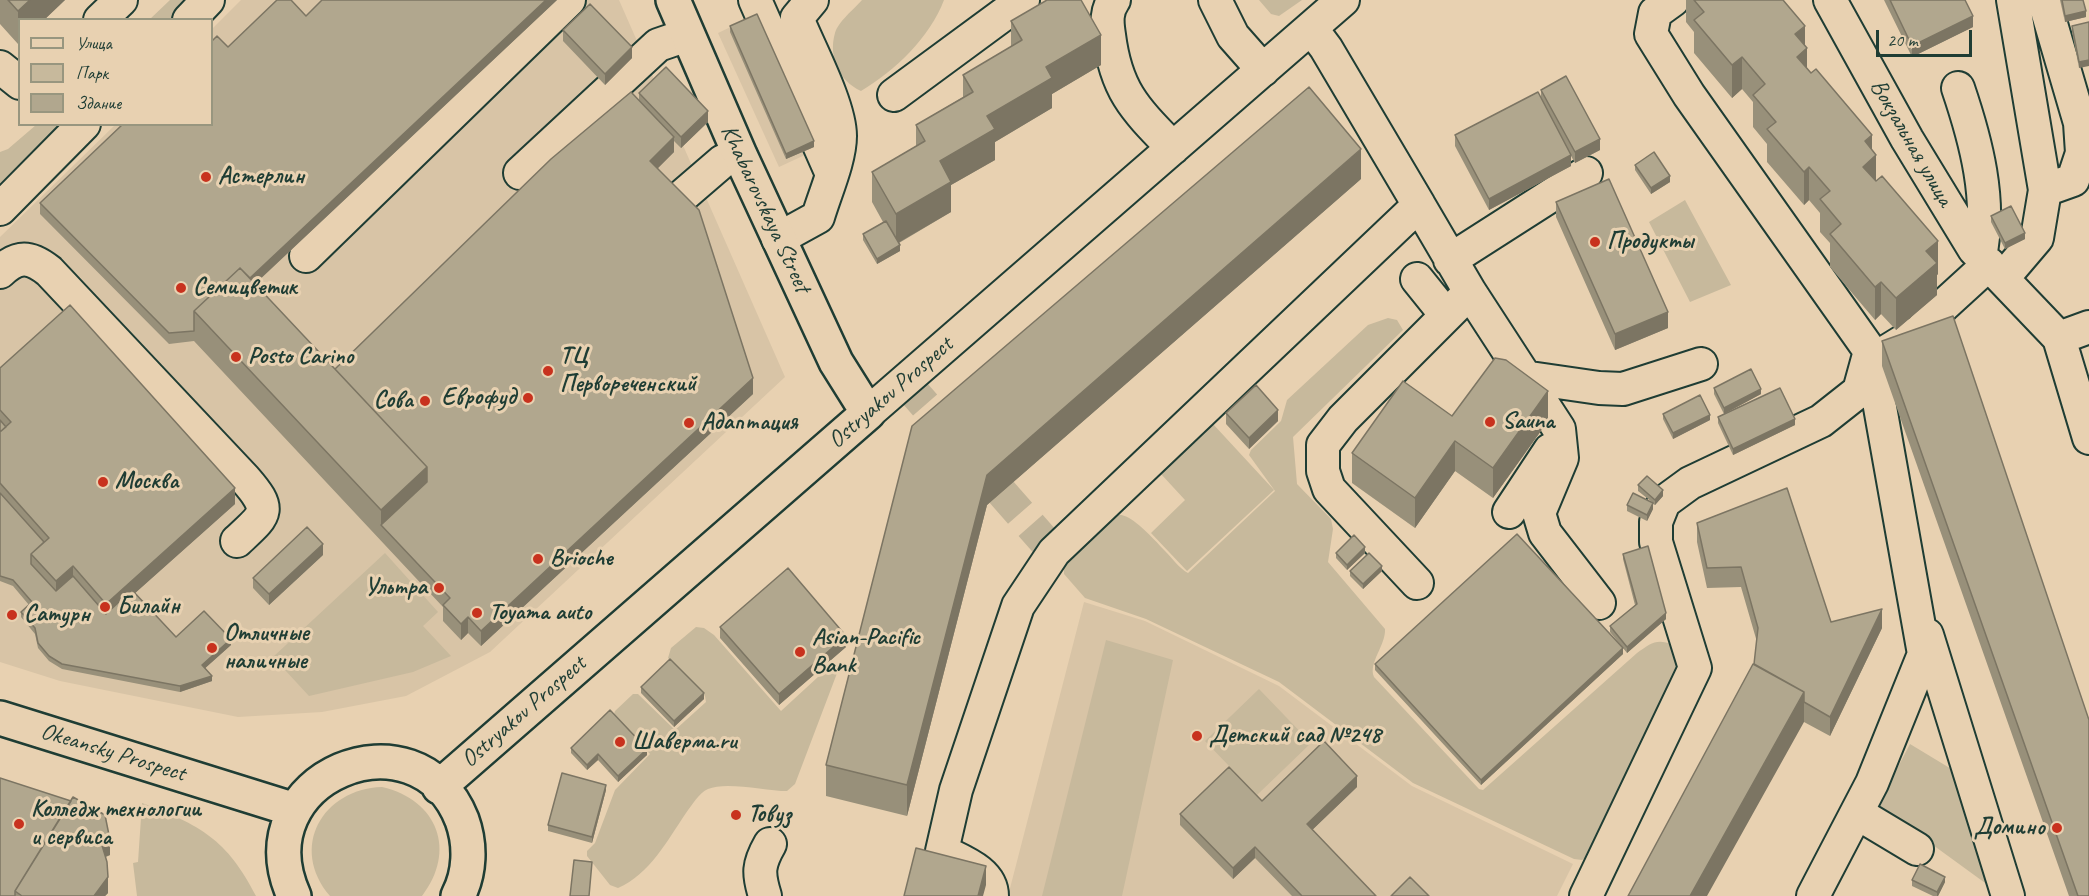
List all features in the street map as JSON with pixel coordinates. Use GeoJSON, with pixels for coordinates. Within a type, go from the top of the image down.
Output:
{"type":"FeatureCollection","features":[{"type":"Feature","properties":{"kind":"main road","name":"Khabarovskaya Street"},"geometry":{"type":"LineString","coordinates":[[673,0],[740,155],[836,362],[868,412]]}},
{"type":"Feature","properties":{"kind":"main road","name":"Ostryakov Prospect"},"geometry":{"type":"LineString","coordinates":[[439,787],[868,412]]}},
{"type":"Feature","properties":{"kind":"main road","name":"Okeansky Prospect"},"geometry":{"type":"LineString","coordinates":[[0,718],[295,810]]}},
{"type":"Feature","properties":{"kind":"main road"},"geometry":{"type":"LineString","coordinates":[[294,896],[286,874],[284,847],[295,810],[308,791],[325,777],[356,764],[378,762],[400,765],[421,774],[439,787],[459,815],[466,837],[466,871],[460,895]]}},
{"type":"Feature","properties":{"kind":"street"},"geometry":{"type":"LineString","coordinates":[[102,18],[121,0]]}},
{"type":"Feature","properties":{"kind":"street"},"geometry":{"type":"LineString","coordinates":[[191,18],[208,0]]}},
{"type":"Feature","properties":{"kind":"street"},"geometry":{"type":"LineString","coordinates":[[306,256],[569,0]]}},
{"type":"Feature","properties":{"kind":"street"},"geometry":{"type":"LineString","coordinates":[[755,0],[831,172]]}},
{"type":"Feature","properties":{"kind":"street"},"geometry":{"type":"LineString","coordinates":[[970,38],[980,0]]}},
{"type":"Feature","properties":{"kind":"street"},"geometry":{"type":"LineString","coordinates":[[894,95],[1023,0]]}},
{"type":"Feature","properties":{"kind":"street"},"geometry":{"type":"LineString","coordinates":[[1114,0],[1109,6],[1107,20],[1109,40],[1112,61],[1125,95],[1173,148]]}},
{"type":"Feature","properties":{"kind":"street"},"geometry":{"type":"LineString","coordinates":[[1215,0],[1233,36],[1263,70]]}},
{"type":"Feature","properties":{"kind":"street","name":"Ostryakov Prospect"},"geometry":{"type":"LineString","coordinates":[[868,412],[1343,0]]}},
{"type":"Feature","properties":{"kind":"street"},"geometry":{"type":"LineString","coordinates":[[1673,0],[1655,13],[1651,34],[1689,95],[1870,351],[1924,654],[1872,783],[1813,896]]}},
{"type":"Feature","properties":{"kind":"street","name":"Вокзальная улица"},"geometry":{"type":"LineString","coordinates":[[1830,0],[1907,139],[1991,266],[2059,338]]}},
{"type":"Feature","properties":{"kind":"street"},"geometry":{"type":"LineString","coordinates":[[1870,351],[1881,355],[1920,331],[1943,306],[1991,266],[2037,238],[2069,182],[2082,153],[2080,123],[2024,1]]}},
{"type":"Feature","properties":{"kind":"street"},"geometry":{"type":"LineString","coordinates":[[2024,1],[2069,182]]}},
{"type":"Feature","properties":{"kind":"street"},"geometry":{"type":"LineString","coordinates":[[778,239],[818,217],[840,135],[831,100],[798,6]]}},
{"type":"Feature","properties":{"kind":"street"},"geometry":{"type":"LineString","coordinates":[[1311,28],[1326,48],[1450,260],[1523,377],[1559,429],[1562,458],[1539,513],[1545,533],[1599,603]]}},
{"type":"Feature","properties":{"kind":"street"},"geometry":{"type":"LineString","coordinates":[[520,173],[658,45],[687,35]]}},
{"type":"Feature","properties":{"kind":"street"},"geometry":{"type":"LineString","coordinates":[[0,68],[18,82]]}},
{"type":"Feature","properties":{"kind":"street"},"geometry":{"type":"LineString","coordinates":[[1958,88],[1971,126],[1986,213],[1991,266]]}},
{"type":"Feature","properties":{"kind":"street"},"geometry":{"type":"LineString","coordinates":[[0,209],[82,126]]}},
{"type":"Feature","properties":{"kind":"street"},"geometry":{"type":"LineString","coordinates":[[680,198],[723,161],[740,155]]}},
{"type":"Feature","properties":{"kind":"street"},"geometry":{"type":"LineString","coordinates":[[1450,260],[1586,173]]}},
{"type":"Feature","properties":{"kind":"street"},"geometry":{"type":"LineString","coordinates":[[992,896],[992,887],[978,870],[942,851],[956,790],[1018,606],[1054,552],[1419,205]]}},
{"type":"Feature","properties":{"kind":"street"},"geometry":{"type":"LineString","coordinates":[[0,272],[10,262],[23,258],[36,260],[49,271],[245,479],[264,503],[264,512],[261,519],[237,541]]}},
{"type":"Feature","properties":{"kind":"street"},"geometry":{"type":"LineString","coordinates":[[1417,279],[1446,315]]}},
{"type":"Feature","properties":{"kind":"street"},"geometry":{"type":"LineString","coordinates":[[1417,583],[1329,489],[1323,471],[1323,445],[1343,419],[1470,292]]}},
{"type":"Feature","properties":{"kind":"street"},"geometry":{"type":"LineString","coordinates":[[2089,327],[2059,338],[2089,438]]}},
{"type":"Feature","properties":{"kind":"street"},"geometry":{"type":"LineString","coordinates":[[1586,896],[1695,668],[1656,542],[1656,522],[1664,502],[1690,483],[1821,421],[1859,391],[1870,351]]}},
{"type":"Feature","properties":{"kind":"street"},"geometry":{"type":"LineString","coordinates":[[1523,377],[1599,388],[1623,388],[1701,364]]}},
{"type":"Feature","properties":{"kind":"street"},"geometry":{"type":"LineString","coordinates":[[1509,512],[1552,447],[1559,429]]}},
{"type":"Feature","properties":{"kind":"street"},"geometry":{"type":"LineString","coordinates":[[1912,588],[2008,896]]}},
{"type":"Feature","properties":{"kind":"street"},"geometry":{"type":"LineString","coordinates":[[1857,813],[1917,849]]}},
{"type":"Feature","properties":{"kind":"street"},"geometry":{"type":"LineString","coordinates":[[765,896],[760,878],[760,861],[770,844]]}},
{"type":"Feature","properties":{"kind":"shaded area"},"geometry":{"type":"Polygon","coordinates":[[[241,0],[619,0],[785,377],[490,652],[406,696],[322,712],[238,717],[60,681],[0,662],[0,237],[114,126],[213,126],[213,28],[241,0]]]}},
{"type":"Feature","properties":{"kind":"shaded area"},"geometry":{"type":"Polygon","coordinates":[[[758,14],[820,148],[779,167],[718,33],[758,14]]]}},
{"type":"Feature","properties":{"kind":"shaded area","name":"Детский сад №248"},"geometry":{"type":"Polygon","coordinates":[[[1084,602],[1145,621],[1279,686],[1412,786],[1573,864],[1557,896],[1008,896],[1084,602]]]}},
{"type":"Feature","properties":{"kind":"green space"},"geometry":{"type":"Polygon","coordinates":[[[170,0],[196,0],[176,18],[151,18],[170,0]]]}},
{"type":"Feature","properties":{"kind":"green space"},"geometry":{"type":"Polygon","coordinates":[[[862,0],[944,0],[921,40],[899,63],[861,91],[853,87],[841,75],[834,59],[833,42],[835,33],[843,20],[862,0]]]}},
{"type":"Feature","properties":{"kind":"green space"},"geometry":{"type":"Polygon","coordinates":[[[1259,0],[1302,0],[1279,16],[1271,14],[1259,0]]]}},
{"type":"Feature","properties":{"kind":"green space"},"geometry":{"type":"Polygon","coordinates":[[[35,126],[66,126],[0,190],[0,152],[8,149],[35,126]]]}},
{"type":"Feature","properties":{"kind":"green space"},"geometry":{"type":"Polygon","coordinates":[[[1685,200],[1731,285],[1690,302],[1649,222],[1685,200]]]}},
{"type":"Feature","properties":{"kind":"green space"},"geometry":{"type":"Polygon","coordinates":[[[1388,318],[1397,320],[1403,330],[1293,437],[1297,484],[1331,519],[1333,529],[1328,562],[1385,629],[1385,635],[1373,666],[1374,677],[1479,789],[1483,790],[1637,653],[1658,642],[1673,645],[1680,671],[1594,852],[1582,860],[1574,859],[1413,783],[1279,682],[1146,619],[1085,598],[1064,574],[1064,562],[1092,530],[1112,515],[1122,515],[1133,521],[1188,573],[1275,491],[1249,455],[1251,450],[1281,421],[1287,400],[1368,325],[1388,318]]]}},
{"type":"Feature","properties":{"kind":"green space"},"geometry":{"type":"Polygon","coordinates":[[[1213,424],[1274,490],[1187,571],[1151,533],[1185,500],[1161,474],[1213,424]]]}},
{"type":"Feature","properties":{"kind":"green space"},"geometry":{"type":"Polygon","coordinates":[[[385,553],[438,612],[423,626],[451,656],[413,672],[309,696],[273,657],[385,553]]]}},
{"type":"Feature","properties":{"kind":"green space"},"geometry":{"type":"Polygon","coordinates":[[[696,627],[704,628],[714,635],[781,711],[831,665],[839,668],[795,784],[787,791],[725,786],[708,789],[693,803],[649,866],[618,888],[610,885],[587,856],[587,851],[595,843],[615,790],[650,754],[614,714],[633,694],[638,694],[675,730],[706,702],[705,696],[668,658],[671,648],[696,627]]]}},
{"type":"Feature","properties":{"kind":"green space"},"geometry":{"type":"Polygon","coordinates":[[[1106,640],[1173,660],[1122,896],[1042,896],[1106,640]]]}},
{"type":"Feature","properties":{"kind":"green space"},"geometry":{"type":"Polygon","coordinates":[[[1259,689],[1311,743],[1257,795],[1205,741],[1259,689]]]}},
{"type":"Feature","properties":{"kind":"green space"},"geometry":{"type":"Polygon","coordinates":[[[1910,744],[1953,770],[1992,888],[1878,805],[1910,744]]]}},
{"type":"Feature","properties":{"kind":"green space"},"geometry":{"type":"Polygon","coordinates":[[[382,787],[417,803],[428,815],[436,830],[439,845],[438,862],[433,879],[422,896],[330,896],[318,878],[312,859],[313,841],[318,824],[328,810],[343,798],[361,790],[382,787]]]}},
{"type":"Feature","properties":{"kind":"green space"},"geometry":{"type":"Polygon","coordinates":[[[142,803],[180,819],[210,836],[234,861],[256,896],[137,896],[133,863],[138,862],[142,803]]]}},
{"type":"Feature","properties":{"kind":"building"},"geometry":{"type":"Polygon","coordinates":[[[8,0],[30,0],[18,11],[8,0]]]}},
{"type":"Feature","properties":{"kind":"building"},"geometry":{"type":"Polygon","coordinates":[[[277,0],[291,0],[306,16],[322,0],[546,0],[250,278],[240,268],[194,311],[194,331],[169,333],[40,203],[121,126],[213,126],[213,40],[217,36],[228,47],[277,0]]]}},
{"type":"Feature","properties":{"kind":"building"},"geometry":{"type":"Polygon","coordinates":[[[1047,0],[1081,0],[1101,35],[1046,67],[1052,78],[987,116],[995,129],[940,161],[951,182],[896,214],[872,172],[925,141],[916,125],[973,92],[963,75],[1022,40],[1011,21],[1047,0]]]}},
{"type":"Feature","properties":{"kind":"building"},"geometry":{"type":"Polygon","coordinates":[[[1694,0],[1783,0],[1805,26],[1795,34],[1807,48],[1797,57],[1811,73],[1816,69],[1872,135],[1865,141],[1876,155],[1863,167],[1876,181],[1882,176],[1938,241],[1926,251],[1937,263],[1896,298],[1881,282],[1875,287],[1830,234],[1841,224],[1820,199],[1830,191],[1809,167],[1804,172],[1767,129],[1776,122],[1753,95],[1765,84],[1742,57],[1732,65],[1694,20],[1704,12],[1694,0]]]}},
{"type":"Feature","properties":{"kind":"building"},"geometry":{"type":"Polygon","coordinates":[[[1890,0],[1965,0],[1973,16],[1912,46],[1890,0]]]}},
{"type":"Feature","properties":{"kind":"building"},"geometry":{"type":"Polygon","coordinates":[[[2062,0],[2083,0],[2086,11],[2065,16],[2062,0]]]}},
{"type":"Feature","properties":{"kind":"building"},"geometry":{"type":"Polygon","coordinates":[[[590,4],[632,47],[605,74],[563,30],[590,4]]]}},
{"type":"Feature","properties":{"kind":"building"},"geometry":{"type":"Polygon","coordinates":[[[757,14],[814,141],[786,154],[730,26],[757,14]]]}},
{"type":"Feature","properties":{"kind":"building"},"geometry":{"type":"Polygon","coordinates":[[[2089,22],[2089,60],[2079,62],[2072,26],[2089,22]]]}},
{"type":"Feature","properties":{"kind":"building"},"geometry":{"type":"Polygon","coordinates":[[[666,67],[708,111],[681,137],[639,93],[666,67]]]}},
{"type":"Feature","properties":{"kind":"building"},"geometry":{"type":"Polygon","coordinates":[[[1566,76],[1600,139],[1575,152],[1541,90],[1566,76]]]}},
{"type":"Feature","properties":{"kind":"building"},"geometry":{"type":"Polygon","coordinates":[[[1309,87],[1361,149],[987,475],[907,785],[826,765],[912,426],[1309,87]]]}},
{"type":"Feature","properties":{"kind":"building","name":"ТЦ Первореченский"},"geometry":{"type":"Polygon","coordinates":[[[631,92],[674,137],[650,161],[699,210],[753,378],[481,631],[468,617],[461,624],[443,605],[450,598],[381,525],[427,482],[427,467],[335,369],[551,159],[631,92]]]}},
{"type":"Feature","properties":{"kind":"building"},"geometry":{"type":"Polygon","coordinates":[[[1538,92],[1571,155],[1489,199],[1455,135],[1538,92]]]}},
{"type":"Feature","properties":{"kind":"building"},"geometry":{"type":"Polygon","coordinates":[[[1654,152],[1670,176],[1651,188],[1635,165],[1654,152]]]}},
{"type":"Feature","properties":{"kind":"building"},"geometry":{"type":"Polygon","coordinates":[[[1609,179],[1668,312],[1615,334],[1556,202],[1609,179]]]}},
{"type":"Feature","properties":{"kind":"building"},"geometry":{"type":"Polygon","coordinates":[[[2011,206],[2025,233],[2005,243],[1991,216],[2011,206]]]}},
{"type":"Feature","properties":{"kind":"building"},"geometry":{"type":"Polygon","coordinates":[[[886,221],[900,245],[877,259],[863,234],[886,221]]]}},
{"type":"Feature","properties":{"kind":"building"},"geometry":{"type":"Polygon","coordinates":[[[240,268],[427,467],[381,510],[194,311],[240,268]]]}},
{"type":"Feature","properties":{"kind":"building"},"geometry":{"type":"Polygon","coordinates":[[[70,305],[235,488],[106,604],[73,566],[56,581],[31,554],[49,538],[0,483],[0,432],[11,422],[0,410],[0,368],[70,305]]]}},
{"type":"Feature","properties":{"kind":"building"},"geometry":{"type":"Polygon","coordinates":[[[1953,316],[2089,720],[2089,896],[2078,896],[1882,341],[1953,316]]]}},
{"type":"Feature","properties":{"kind":"building"},"geometry":{"type":"Polygon","coordinates":[[[1495,358],[1506,360],[1548,391],[1493,468],[1455,441],[1415,498],[1352,453],[1403,381],[1452,416],[1495,358]]]}},
{"type":"Feature","properties":{"kind":"building"},"geometry":{"type":"Polygon","coordinates":[[[1751,369],[1761,389],[1724,408],[1714,388],[1751,369]]]}},
{"type":"Feature","properties":{"kind":"building"},"geometry":{"type":"Polygon","coordinates":[[[1256,385],[1278,410],[1249,438],[1226,413],[1256,385]]]}},
{"type":"Feature","properties":{"kind":"building"},"geometry":{"type":"Polygon","coordinates":[[[1780,388],[1795,419],[1733,449],[1718,417],[1780,388]]]}},
{"type":"Feature","properties":{"kind":"building"},"geometry":{"type":"Polygon","coordinates":[[[1700,395],[1710,415],[1673,433],[1663,414],[1700,395]]]}},
{"type":"Feature","properties":{"kind":"building"},"geometry":{"type":"Polygon","coordinates":[[[0,420],[6,427],[0,432],[0,420]]]}},
{"type":"Feature","properties":{"kind":"building"},"geometry":{"type":"Polygon","coordinates":[[[1647,476],[1663,490],[1655,500],[1638,485],[1647,476]]]}},
{"type":"Feature","properties":{"kind":"building"},"geometry":{"type":"Polygon","coordinates":[[[1787,488],[1831,622],[1882,609],[1830,717],[1804,702],[1804,692],[1754,664],[1758,628],[1741,567],[1707,568],[1697,523],[1787,488]]]}},
{"type":"Feature","properties":{"kind":"building"},"geometry":{"type":"Polygon","coordinates":[[[0,493],[44,542],[31,554],[31,564],[56,591],[73,576],[106,614],[132,590],[176,637],[204,611],[231,639],[202,665],[212,676],[180,686],[62,664],[49,656],[38,643],[35,628],[21,612],[32,602],[13,580],[0,576],[0,493]]]}},
{"type":"Feature","properties":{"kind":"building"},"geometry":{"type":"Polygon","coordinates":[[[1633,493],[1653,503],[1647,515],[1627,505],[1633,493]]]}},
{"type":"Feature","properties":{"kind":"building"},"geometry":{"type":"Polygon","coordinates":[[[307,527],[323,544],[269,594],[253,578],[307,527]]]}},
{"type":"Feature","properties":{"kind":"building"},"geometry":{"type":"Polygon","coordinates":[[[1517,534],[1623,648],[1481,780],[1375,664],[1517,534]]]}},
{"type":"Feature","properties":{"kind":"building"},"geometry":{"type":"Polygon","coordinates":[[[1354,535],[1365,547],[1347,565],[1336,553],[1354,535]]]}},
{"type":"Feature","properties":{"kind":"building"},"geometry":{"type":"Polygon","coordinates":[[[1648,546],[1666,613],[1627,647],[1610,626],[1637,604],[1623,554],[1648,546]]]}},
{"type":"Feature","properties":{"kind":"building"},"geometry":{"type":"Polygon","coordinates":[[[1369,553],[1382,566],[1363,584],[1350,571],[1369,553]]]}},
{"type":"Feature","properties":{"kind":"building"},"geometry":{"type":"Polygon","coordinates":[[[788,568],[846,636],[779,694],[720,627],[788,568]]]}},
{"type":"Feature","properties":{"kind":"building"},"geometry":{"type":"Polygon","coordinates":[[[670,659],[704,693],[674,721],[641,687],[670,659]]]}},
{"type":"Feature","properties":{"kind":"building"},"geometry":{"type":"Polygon","coordinates":[[[1753,664],[1804,692],[1690,896],[1628,896],[1753,664]]]}},
{"type":"Feature","properties":{"kind":"building"},"geometry":{"type":"Polygon","coordinates":[[[610,710],[647,749],[618,776],[598,754],[587,765],[571,748],[610,710]]]}},
{"type":"Feature","properties":{"kind":"building"},"geometry":{"type":"Polygon","coordinates":[[[1324,741],[1357,776],[1307,824],[1376,896],[1302,896],[1255,847],[1233,868],[1180,814],[1229,767],[1262,801],[1324,741]]]}},
{"type":"Feature","properties":{"kind":"building"},"geometry":{"type":"Polygon","coordinates":[[[562,773],[606,785],[592,837],[548,825],[562,773]]]}},
{"type":"Feature","properties":{"kind":"building"},"geometry":{"type":"Polygon","coordinates":[[[0,778],[71,801],[15,891],[15,896],[0,896],[0,778]]]}},
{"type":"Feature","properties":{"kind":"building"},"geometry":{"type":"Polygon","coordinates":[[[73,797],[105,815],[110,840],[101,842],[107,862],[108,877],[94,896],[22,896],[15,891],[73,797]]]}},
{"type":"Feature","properties":{"kind":"building"},"geometry":{"type":"Polygon","coordinates":[[[916,848],[986,866],[978,896],[904,896],[916,848]]]}},
{"type":"Feature","properties":{"kind":"building"},"geometry":{"type":"Polygon","coordinates":[[[574,860],[592,862],[589,896],[570,896],[574,860]]]}},
{"type":"Feature","properties":{"kind":"building"},"geometry":{"type":"Polygon","coordinates":[[[1920,864],[1945,877],[1937,892],[1912,880],[1920,864]]]}},
{"type":"Feature","properties":{"kind":"building"},"geometry":{"type":"Polygon","coordinates":[[[1410,877],[1429,896],[1391,896],[1410,877]]]}},
{"type":"Feature","properties":{"kind":"tunnel"},"geometry":{"type":"LineString","coordinates":[[904,381],[1054,552]]}},
{"type":"Feature","properties":{"kind":"place","name":"Астерлин"},"geometry":{"type":"Point","coordinates":[206,177]}},
{"type":"Feature","properties":{"kind":"place","name":"Продукты"},"geometry":{"type":"Point","coordinates":[1595,242]}},
{"type":"Feature","properties":{"kind":"place","name":"Семицветик"},"geometry":{"type":"Point","coordinates":[181,288]}},
{"type":"Feature","properties":{"kind":"place","name":"Posto Carino"},"geometry":{"type":"Point","coordinates":[236,357]}},
{"type":"Feature","properties":{"kind":"place","name":"ТЦ Первореченский"},"geometry":{"type":"Point","coordinates":[548,371]}},
{"type":"Feature","properties":{"kind":"place","name":"Еврофуд"},"geometry":{"type":"Point","coordinates":[528,398]}},
{"type":"Feature","properties":{"kind":"place","name":"Сова"},"geometry":{"type":"Point","coordinates":[425,401]}},
{"type":"Feature","properties":{"kind":"place","name":"Sauna"},"geometry":{"type":"Point","coordinates":[1490,422]}},
{"type":"Feature","properties":{"kind":"place","name":"Адаптация"},"geometry":{"type":"Point","coordinates":[689,423]}},
{"type":"Feature","properties":{"kind":"place","name":"Москва"},"geometry":{"type":"Point","coordinates":[103,482]}},
{"type":"Feature","properties":{"kind":"place","name":"Brioche"},"geometry":{"type":"Point","coordinates":[538,559]}},
{"type":"Feature","properties":{"kind":"place","name":"Ультра"},"geometry":{"type":"Point","coordinates":[439,588]}},
{"type":"Feature","properties":{"kind":"place","name":"Билайн"},"geometry":{"type":"Point","coordinates":[105,607]}},
{"type":"Feature","properties":{"kind":"place","name":"Toyama auto"},"geometry":{"type":"Point","coordinates":[477,613]}},
{"type":"Feature","properties":{"kind":"place","name":"Сатурн"},"geometry":{"type":"Point","coordinates":[12,615]}},
{"type":"Feature","properties":{"kind":"place","name":"Отличные наличные"},"geometry":{"type":"Point","coordinates":[212,648]}},
{"type":"Feature","properties":{"kind":"place","name":"Asian-Pacific Bank"},"geometry":{"type":"Point","coordinates":[800,652]}},
{"type":"Feature","properties":{"kind":"place","name":"Детский сад №248"},"geometry":{"type":"Point","coordinates":[1197,736]}},
{"type":"Feature","properties":{"kind":"place","name":"Шаверма.ru"},"geometry":{"type":"Point","coordinates":[620,742]}},
{"type":"Feature","properties":{"kind":"place","name":"Товуз"},"geometry":{"type":"Point","coordinates":[736,815]}},
{"type":"Feature","properties":{"kind":"place","name":"Колледж технологии и сервиса"},"geometry":{"type":"Point","coordinates":[19,824]}},
{"type":"Feature","properties":{"kind":"place","name":"Домино"},"geometry":{"type":"Point","coordinates":[2057,828]}}]}
